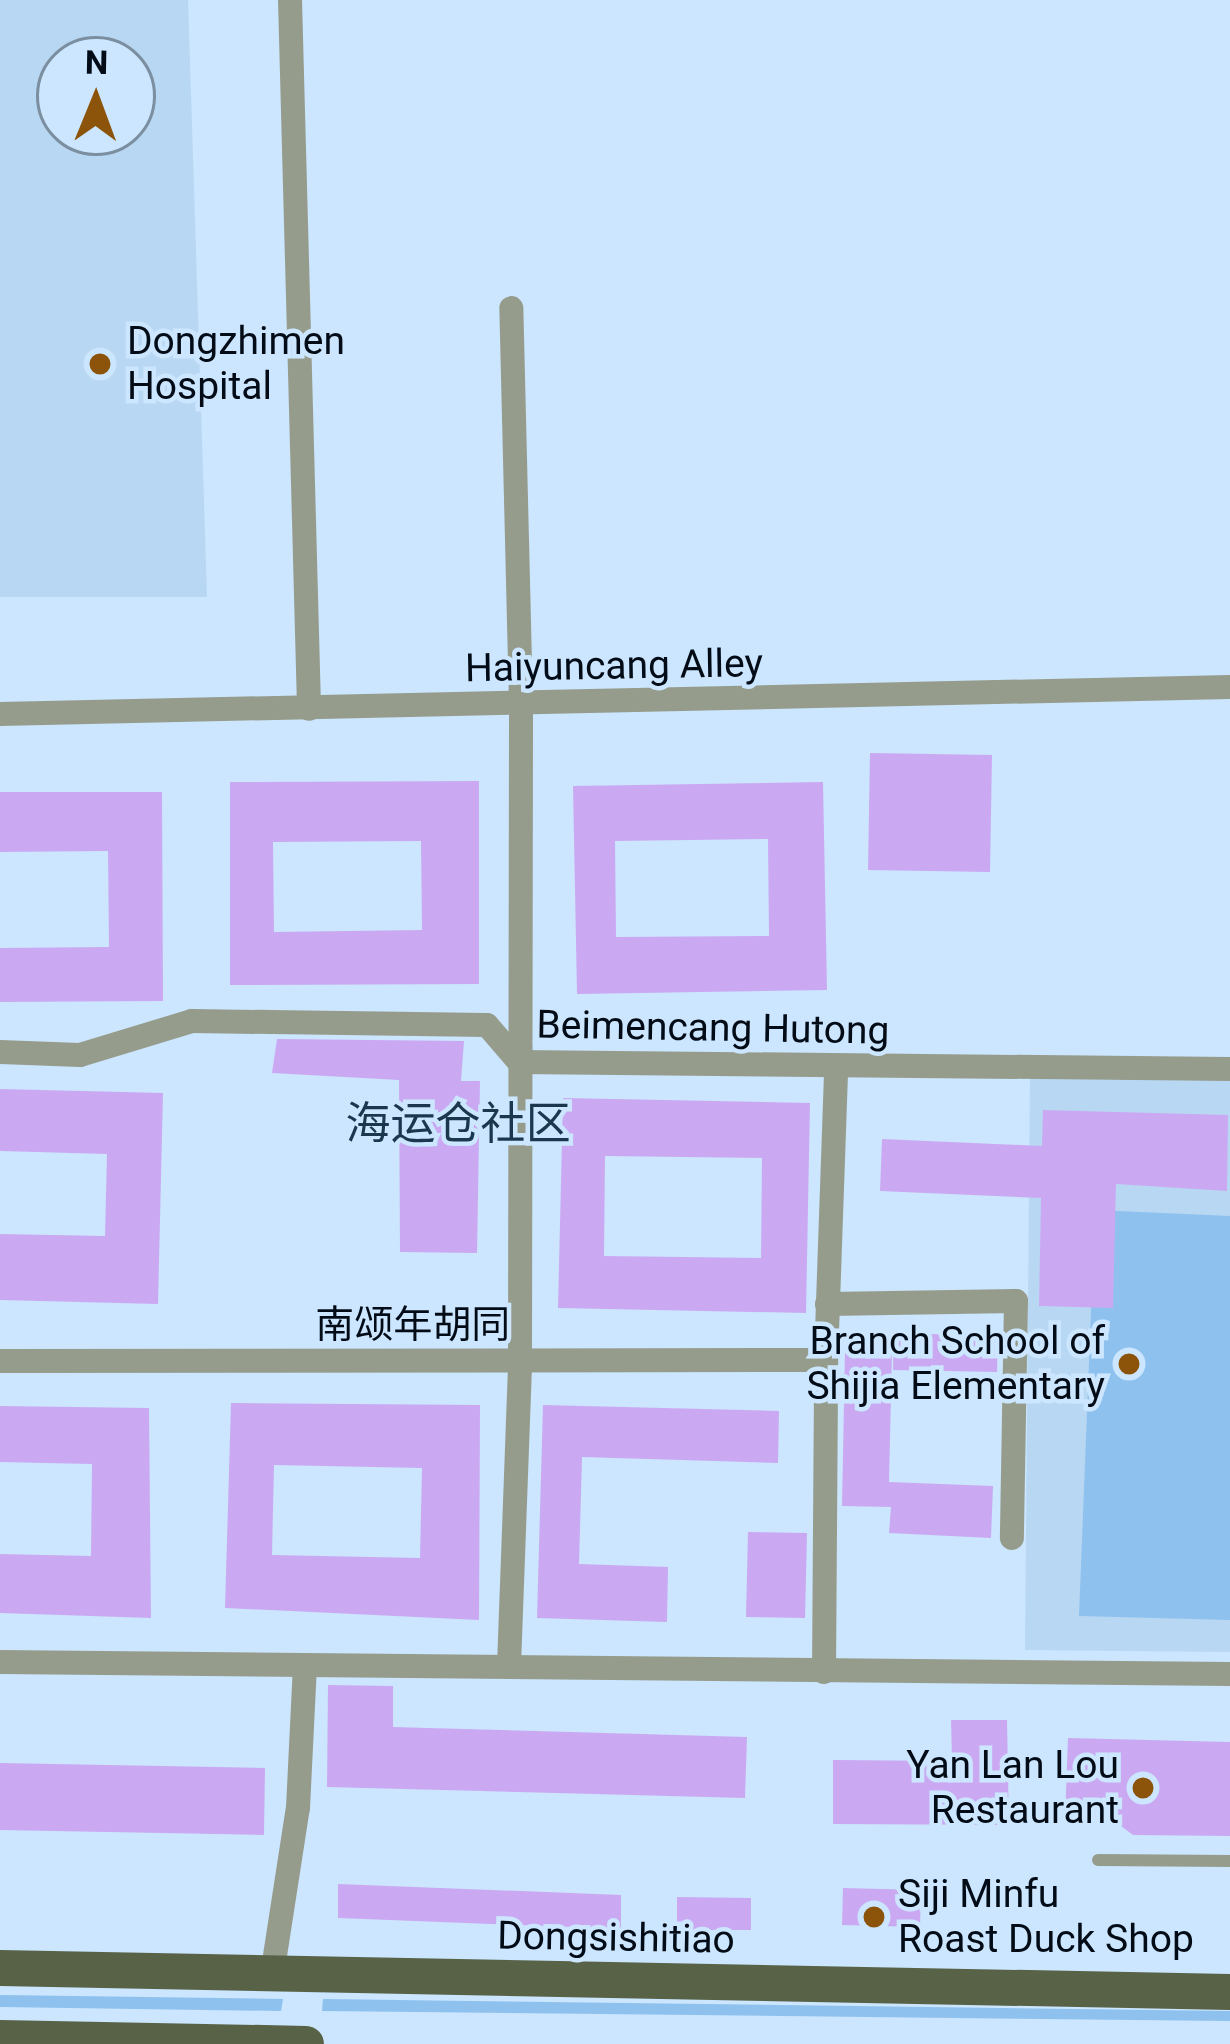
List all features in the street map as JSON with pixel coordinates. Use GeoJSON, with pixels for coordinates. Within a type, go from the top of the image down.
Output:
{"type":"FeatureCollection","features":[{"type":"Feature","properties":{"kind":"main road","name":"Dongsishitiao"},"geometry":{"type":"LineString","coordinates":[[0,1968],[1230,1992]]}},
{"type":"Feature","properties":{"kind":"main road"},"geometry":{"type":"LineString","coordinates":[[0,2038],[306,2044]]}},
{"type":"Feature","properties":{"kind":"street"},"geometry":{"type":"LineString","coordinates":[[290,0],[309,709]]}},
{"type":"Feature","properties":{"kind":"street"},"geometry":{"type":"LineString","coordinates":[[509,1666],[520,1360],[521,704],[511,308]]}},
{"type":"Feature","properties":{"kind":"street","name":"Haiyuncang Alley"},"geometry":{"type":"LineString","coordinates":[[0,714],[1230,687]]}},
{"type":"Feature","properties":{"kind":"street","name":"Beimencang Hutong"},"geometry":{"type":"LineString","coordinates":[[0,1052],[80,1055],[192,1022],[487,1025],[519,1062],[836,1069],[1230,1069]]}},
{"type":"Feature","properties":{"kind":"street"},"geometry":{"type":"LineString","coordinates":[[824,1672],[827,1304],[836,1069]]}},
{"type":"Feature","properties":{"kind":"street"},"geometry":{"type":"LineString","coordinates":[[827,1304],[1016,1301],[1012,1538]]}},
{"type":"Feature","properties":{"kind":"street","name":"南颂年胡同"},"geometry":{"type":"LineString","coordinates":[[0,1361],[826,1360]]}},
{"type":"Feature","properties":{"kind":"street"},"geometry":{"type":"LineString","coordinates":[[0,1662],[1230,1674]]}},
{"type":"Feature","properties":{"kind":"street"},"geometry":{"type":"LineString","coordinates":[[272,1975],[298,1808],[305,1666]]}},
{"type":"Feature","properties":{"kind":"lane"},"geometry":{"type":"LineString","coordinates":[[1098,1860],[1230,1861]]}},
{"type":"Feature","properties":{"kind":"shaded area","name":"Dongzhimen Hospital"},"geometry":{"type":"Polygon","coordinates":[[[0,0],[188,0],[207,597],[0,597],[0,0]]]}},
{"type":"Feature","properties":{"kind":"shaded area","name":"Branch School of Shijia Elementary"},"geometry":{"type":"Polygon","coordinates":[[[1030,1077],[1230,1079],[1230,1652],[1025,1650],[1030,1077]]]}},
{"type":"Feature","properties":{"kind":"shaded area"},"geometry":{"type":"Polygon","coordinates":[[[1095,1210],[1230,1216],[1230,1620],[1079,1616],[1095,1210]]]}},
{"type":"Feature","properties":{"kind":"shaded area"},"geometry":{"type":"Polygon","coordinates":[[[0,1995],[283,1999],[281,2011],[0,2007],[0,1995]]]}},
{"type":"Feature","properties":{"kind":"shaded area"},"geometry":{"type":"Polygon","coordinates":[[[323,1999],[1230,2011],[1230,2021],[322,2011],[323,1999]]]}},
{"type":"Feature","properties":{"kind":"building"},"geometry":{"type":"Polygon","coordinates":[[[870,753],[992,755],[990,872],[868,870],[870,753]]]}},
{"type":"Feature","properties":{"kind":"building"},"geometry":{"type":"Polygon","coordinates":[[[479,781],[479,984],[230,985],[230,782],[479,781]],[[421,841],[273,842],[274,932],[422,930],[421,841]]]}},
{"type":"Feature","properties":{"kind":"building"},"geometry":{"type":"Polygon","coordinates":[[[823,782],[827,990],[577,994],[573,786],[823,782]],[[768,839],[615,841],[616,937],[769,936],[768,839]]]}},
{"type":"Feature","properties":{"kind":"building"},"geometry":{"type":"Polygon","coordinates":[[[0,792],[162,792],[163,1001],[0,1002],[0,948],[109,947],[108,851],[0,852],[0,792]]]}},
{"type":"Feature","properties":{"kind":"building"},"geometry":{"type":"Polygon","coordinates":[[[277,1039],[464,1041],[461,1081],[480,1081],[477,1253],[400,1252],[399,1080],[272,1073],[277,1039]]]}},
{"type":"Feature","properties":{"kind":"building"},"geometry":{"type":"Polygon","coordinates":[[[0,1089],[163,1093],[158,1304],[0,1300],[0,1234],[105,1236],[107,1154],[0,1151],[0,1089]]]}},
{"type":"Feature","properties":{"kind":"building"},"geometry":{"type":"Polygon","coordinates":[[[563,1098],[810,1103],[806,1313],[558,1308],[563,1098]],[[605,1156],[604,1256],[761,1258],[762,1158],[605,1156]]]}},
{"type":"Feature","properties":{"kind":"building"},"geometry":{"type":"Polygon","coordinates":[[[1043,1110],[1228,1115],[1227,1191],[1116,1184],[1113,1308],[1039,1306],[1041,1198],[880,1191],[882,1139],[1042,1146],[1043,1110]]]}},
{"type":"Feature","properties":{"kind":"building"},"geometry":{"type":"Polygon","coordinates":[[[894,1333],[998,1336],[997,1372],[893,1370],[894,1333]]]}},
{"type":"Feature","properties":{"kind":"building"},"geometry":{"type":"Polygon","coordinates":[[[845,1350],[892,1352],[889,1482],[993,1486],[991,1538],[889,1533],[891,1507],[842,1506],[845,1350]]]}},
{"type":"Feature","properties":{"kind":"building"},"geometry":{"type":"Polygon","coordinates":[[[231,1403],[480,1405],[479,1620],[225,1608],[231,1403]],[[274,1465],[272,1555],[420,1558],[422,1468],[274,1465]]]}},
{"type":"Feature","properties":{"kind":"building"},"geometry":{"type":"Polygon","coordinates":[[[543,1405],[779,1411],[778,1463],[582,1457],[579,1564],[668,1567],[667,1622],[537,1618],[543,1405]]]}},
{"type":"Feature","properties":{"kind":"building"},"geometry":{"type":"Polygon","coordinates":[[[0,1406],[149,1408],[151,1618],[0,1613],[0,1554],[91,1556],[92,1464],[0,1462],[0,1406]]]}},
{"type":"Feature","properties":{"kind":"building"},"geometry":{"type":"Polygon","coordinates":[[[748,1532],[807,1533],[805,1618],[746,1617],[748,1532]]]}},
{"type":"Feature","properties":{"kind":"building"},"geometry":{"type":"Polygon","coordinates":[[[328,1685],[393,1686],[393,1727],[747,1737],[745,1798],[327,1787],[328,1685]]]}},
{"type":"Feature","properties":{"kind":"building"},"geometry":{"type":"Polygon","coordinates":[[[951,1720],[1007,1720],[1009,1825],[833,1824],[833,1760],[952,1761],[951,1720]]]}},
{"type":"Feature","properties":{"kind":"building"},"geometry":{"type":"Polygon","coordinates":[[[1068,1738],[1230,1742],[1230,1836],[1133,1835],[1109,1817],[1065,1819],[1068,1738]]]}},
{"type":"Feature","properties":{"kind":"building"},"geometry":{"type":"Polygon","coordinates":[[[0,1763],[265,1768],[264,1835],[0,1830],[0,1763]]]}},
{"type":"Feature","properties":{"kind":"building"},"geometry":{"type":"Polygon","coordinates":[[[338,1884],[621,1895],[621,1929],[338,1918],[338,1884]]]}},
{"type":"Feature","properties":{"kind":"building"},"geometry":{"type":"Polygon","coordinates":[[[843,1888],[921,1890],[920,1927],[842,1925],[843,1888]]]}},
{"type":"Feature","properties":{"kind":"building"},"geometry":{"type":"Polygon","coordinates":[[[677,1897],[751,1898],[751,1930],[677,1930],[677,1897]]]}},
{"type":"Feature","properties":{"kind":"place","name":"Dongzhimen Hospital"},"geometry":{"type":"Point","coordinates":[100,364]}},
{"type":"Feature","properties":{"kind":"place","name":"Branch School of Shijia Elementary"},"geometry":{"type":"Point","coordinates":[1129,1364]}},
{"type":"Feature","properties":{"kind":"place","name":"Yan Lan Lou Restaurant"},"geometry":{"type":"Point","coordinates":[1143,1788]}},
{"type":"Feature","properties":{"kind":"place","name":"Siji Minfu Roast Duck Shop"},"geometry":{"type":"Point","coordinates":[874,1917]}},
{"type":"Feature","properties":{"kind":"district","name":"海运仓社区"},"geometry":{"type":"Point","coordinates":[458,1124]}}]}
